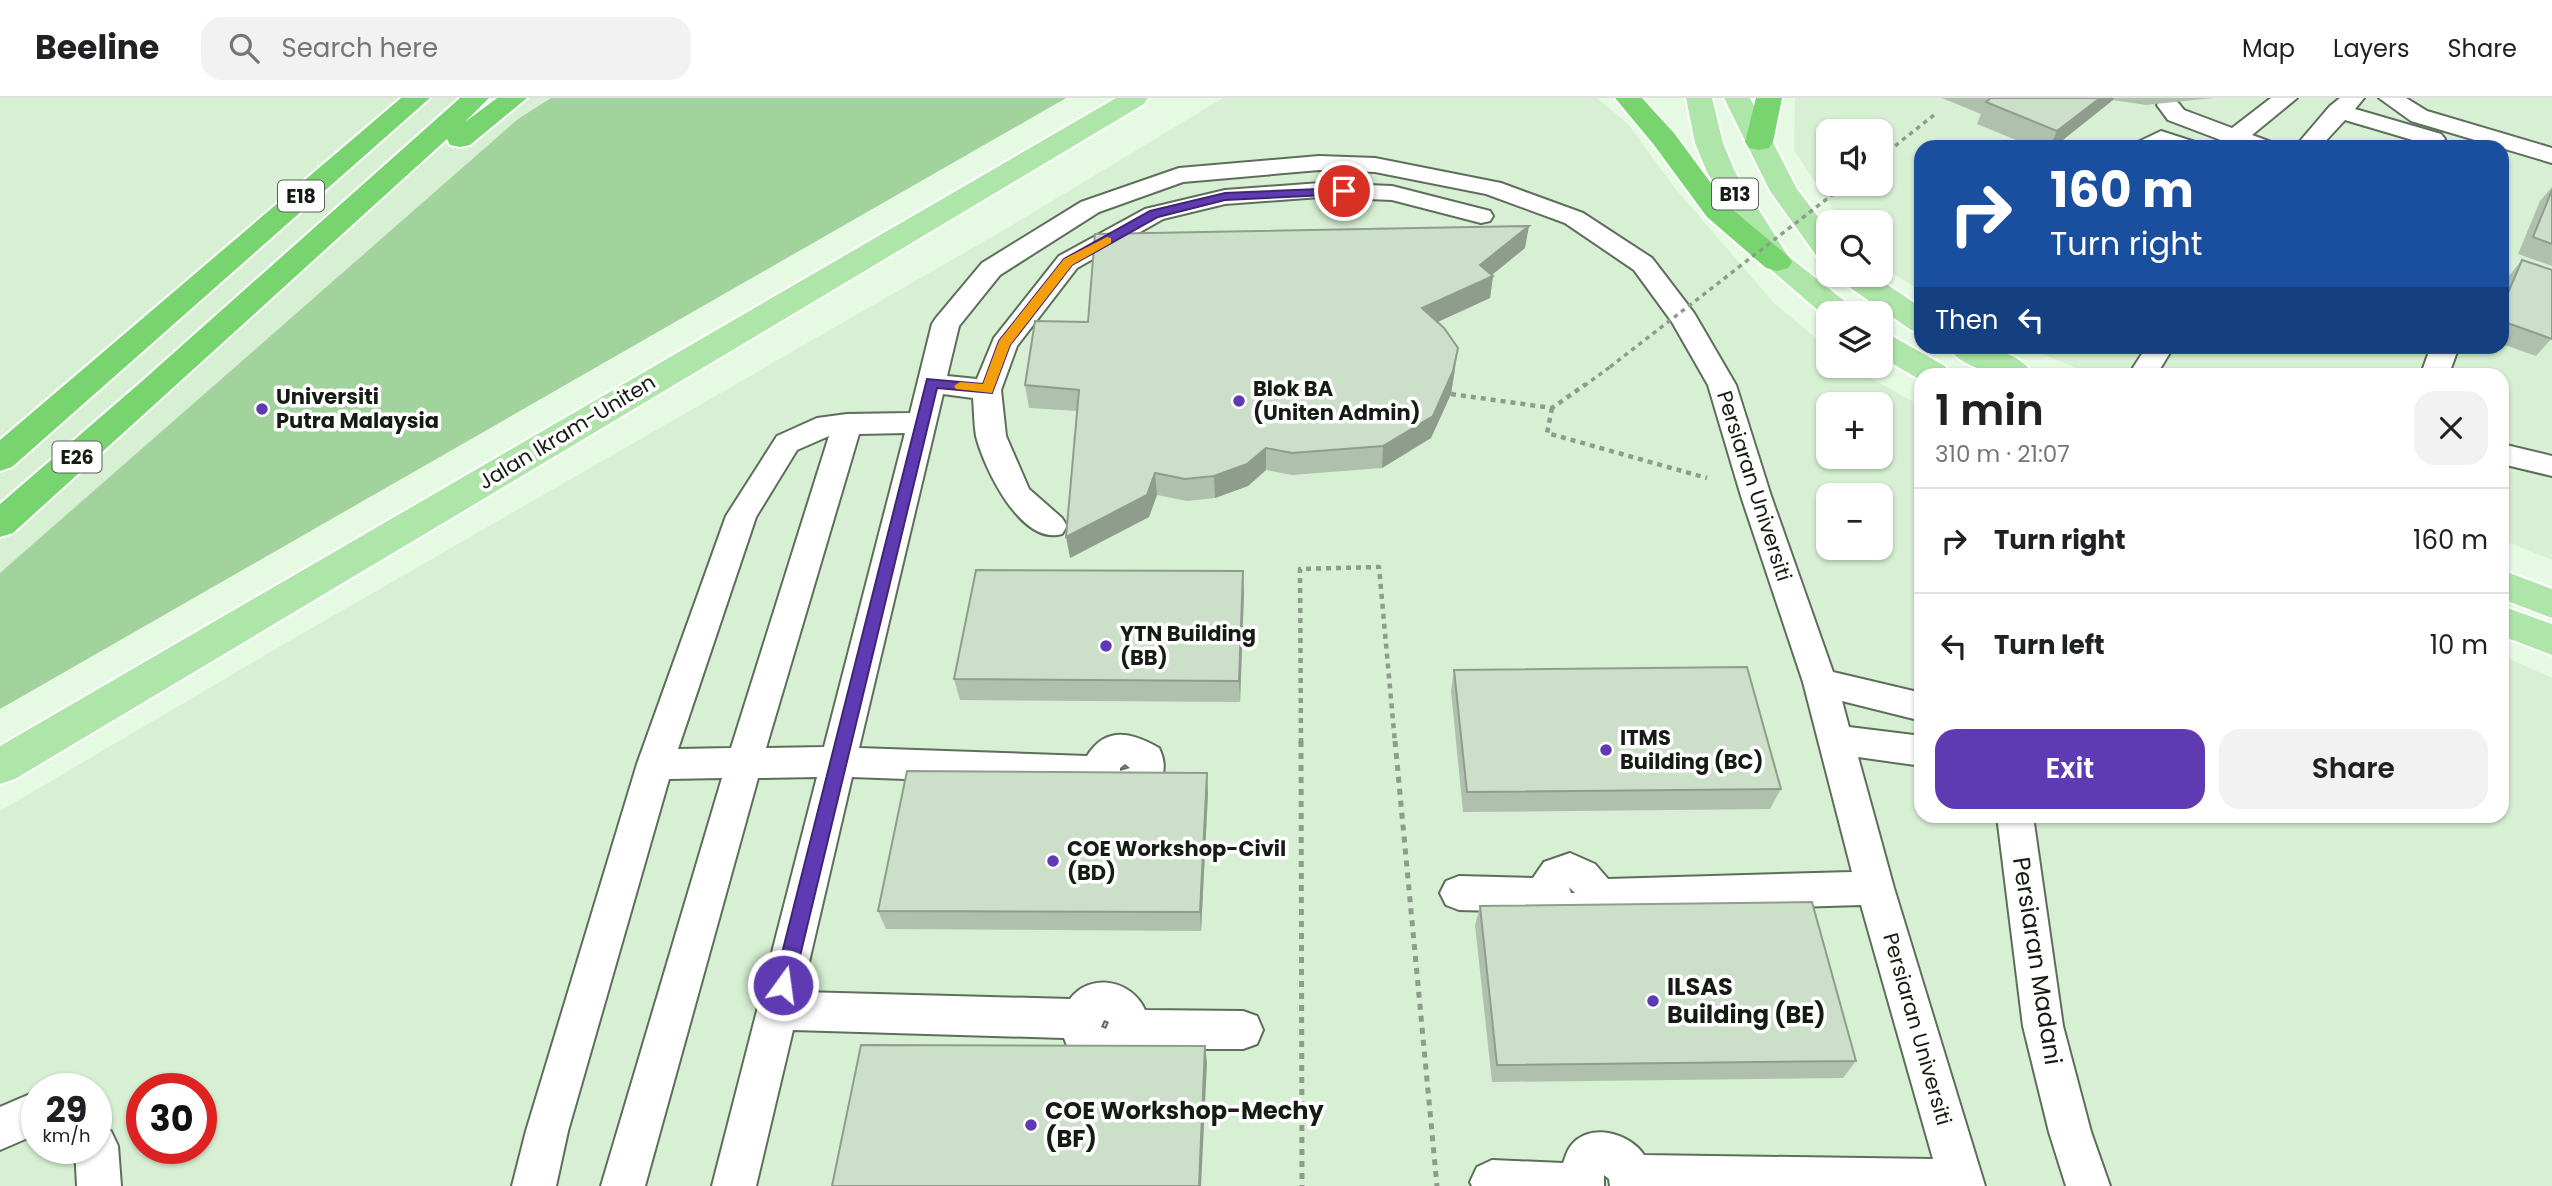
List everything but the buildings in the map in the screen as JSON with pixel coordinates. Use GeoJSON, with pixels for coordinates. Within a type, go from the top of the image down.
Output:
{"type":"FeatureCollection","features":[{"type":"Feature","properties":{"kind":"highway","name":"E18"},"geometry":{"type":"LineString","coordinates":[[89,380],[418,98]]}},
{"type":"Feature","properties":{"kind":"highway","name":"E18"},"geometry":{"type":"LineString","coordinates":[[153,390],[476,98]]}},
{"type":"Feature","properties":{"kind":"highway"},"geometry":{"type":"LineString","coordinates":[[276,279],[514,98]]}},
{"type":"Feature","properties":{"kind":"highway"},"geometry":{"type":"LineString","coordinates":[[1628,98],[1664,139],[1717,211],[1777,262]]}},
{"type":"Feature","properties":{"kind":"highway"},"geometry":{"type":"LineString","coordinates":[[1749,114],[1769,98]]}},
{"type":"Feature","properties":{"kind":"highway","name":"E26"},"geometry":{"type":"LineString","coordinates":[[0,459],[89,380]]}},
{"type":"Feature","properties":{"kind":"highway","name":"E26"},"geometry":{"type":"LineString","coordinates":[[0,524],[153,390]]}},
{"type":"Feature","properties":{"kind":"main road","name":"Jalan Ikram-Uniten"},"geometry":{"type":"LineString","coordinates":[[0,766],[1135,98]]}},
{"type":"Feature","properties":{"kind":"main road"},"geometry":{"type":"LineString","coordinates":[[1684,98],[1686,105],[1701,109]]}},
{"type":"Feature","properties":{"kind":"main road","name":"B13"},"geometry":{"type":"LineString","coordinates":[[1701,109],[1721,172],[1777,262],[1825,301]]}},
{"type":"Feature","properties":{"kind":"main road","name":"B13"},"geometry":{"type":"LineString","coordinates":[[1749,114],[1784,191],[1816,234]]}},
{"type":"Feature","properties":{"kind":"main road"},"geometry":{"type":"LineString","coordinates":[[1870,287],[1914,317]]}},
{"type":"Feature","properties":{"kind":"main road"},"geometry":{"type":"LineString","coordinates":[[1893,350],[1924,368]]}},
{"type":"Feature","properties":{"kind":"main road"},"geometry":{"type":"LineString","coordinates":[[1978,354],[2005,368]]}},
{"type":"Feature","properties":{"kind":"main road"},"geometry":{"type":"LineString","coordinates":[[2509,587],[2552,604]]}},
{"type":"Feature","properties":{"kind":"main road"},"geometry":{"type":"LineString","coordinates":[[2509,623],[2552,640]]}},
{"type":"Feature","properties":{"kind":"street"},"geometry":{"type":"LineString","coordinates":[[2234,137],[2286,98]]}},
{"type":"Feature","properties":{"kind":"street"},"geometry":{"type":"LineString","coordinates":[[2313,140],[2346,104],[2389,98],[2419,116],[2498,140]]}},
{"type":"Feature","properties":{"kind":"street"},"geometry":{"type":"LineString","coordinates":[[2346,104],[2441,140]]}},
{"type":"Feature","properties":{"kind":"street"},"geometry":{"type":"LineString","coordinates":[[2168,105],[2176,115],[2243,140]]}},
{"type":"Feature","properties":{"kind":"street"},"geometry":{"type":"LineString","coordinates":[[2509,143],[2552,156]]}},
{"type":"Feature","properties":{"kind":"street"},"geometry":{"type":"LineString","coordinates":[[2509,162],[2552,175]]}},
{"type":"Feature","properties":{"kind":"street","name":"Persiaran Universiti"},"geometry":{"type":"LineString","coordinates":[[734,1186],[946,324],[991,269],[1090,207],[1179,175],[1319,176],[1375,164],[1492,188],[1574,218],[1643,264],[1684,319],[1722,384],[1756,496],[1820,682],[1875,888],[1962,1184]]}},
{"type":"Feature","properties":{"kind":"street"},"geometry":{"type":"LineString","coordinates":[[1051,526],[1016,495],[991,436],[988,390],[1004,344],[1068,262],[1154,214],[1319,176],[1480,216]]}},
{"type":"Feature","properties":{"kind":"street"},"geometry":{"type":"LineString","coordinates":[[932,383],[988,390]]}},
{"type":"Feature","properties":{"kind":"street"},"geometry":{"type":"LineString","coordinates":[[534,1186],[547,1131],[655,764],[741,516],[758,485],[787,443],[817,428],[847,424],[922,423]]}},
{"type":"Feature","properties":{"kind":"street"},"geometry":{"type":"LineString","coordinates":[[623,1186],[744,763],[847,424]]}},
{"type":"Feature","properties":{"kind":"street"},"geometry":{"type":"LineString","coordinates":[[2509,456],[2552,466]]}},
{"type":"Feature","properties":{"kind":"street"},"geometry":{"type":"LineString","coordinates":[[1820,682],[1914,704]]}},
{"type":"Feature","properties":{"kind":"street"},"geometry":{"type":"LineString","coordinates":[[1835,739],[1914,750]]}},
{"type":"Feature","properties":{"kind":"street"},"geometry":{"type":"LineString","coordinates":[[655,764],[839,762],[1100,771]]}},
{"type":"Feature","properties":{"kind":"street","name":"Persiaran Madani"},"geometry":{"type":"LineString","coordinates":[[2016,823],[2043,1026],[2070,1132],[2088,1186]]}},
{"type":"Feature","properties":{"kind":"street"},"geometry":{"type":"LineString","coordinates":[[1459,893],[1549,895],[1548,885],[1552,877],[1559,871],[1570,870],[1589,878],[1595,896],[1875,888]]}},
{"type":"Feature","properties":{"kind":"street"},"geometry":{"type":"LineString","coordinates":[[777,1010],[1080,1019],[1095,1003],[1106,1001],[1117,1003],[1125,1009],[1130,1018],[1129,1029],[1243,1030]]}},
{"type":"Feature","properties":{"kind":"street"},"geometry":{"type":"LineString","coordinates":[[0,1129],[21,1119]]}},
{"type":"Feature","properties":{"kind":"street"},"geometry":{"type":"LineString","coordinates":[[1493,1182],[1582,1186],[1582,1164],[1589,1156],[1610,1153],[1620,1158],[1628,1167],[1632,1181],[1962,1184]]}},
{"type":"Feature","properties":{"kind":"street"},"geometry":{"type":"LineString","coordinates":[[97,1164],[99,1186]]}},
{"type":"Feature","properties":{"kind":"path"},"geometry":{"type":"LineString","coordinates":[[1893,147],[1934,115]]}},
{"type":"Feature","properties":{"kind":"path"},"geometry":{"type":"LineString","coordinates":[[1707,478],[1547,433],[1552,408],[1830,196]]}},
{"type":"Feature","properties":{"kind":"path"},"geometry":{"type":"LineString","coordinates":[[1451,394],[1552,408]]}},
{"type":"Feature","properties":{"kind":"path"},"geometry":{"type":"LineString","coordinates":[[1302,1186],[1300,569],[1379,567],[1437,1186]]}},
{"type":"Feature","properties":{"kind":"shaded area","name":"Universiti Putra Malaysia"},"geometry":{"type":"Polygon","coordinates":[[[0,98],[1066,98],[0,709],[0,98]]]}},
{"type":"Feature","properties":{"kind":"shaded area"},"geometry":{"type":"Polygon","coordinates":[[[1223,98],[1597,98],[1628,124],[1674,187],[1774,303],[1816,338],[1816,378],[1871,378],[1914,402],[1914,823],[2509,823],[2509,659],[2552,678],[2552,1186],[0,1186],[0,811],[284,644],[1009,227],[1223,98]]]}},
{"type":"Feature","properties":{"kind":"shaded area"},"geometry":{"type":"Polygon","coordinates":[[[1795,98],[2552,98],[2552,560],[2509,542],[2509,368],[2077,368],[2043,354],[2509,354],[2509,140],[1914,140],[1914,287],[1893,274],[1893,210],[1834,210],[1825,196],[1893,196],[1893,119],[1816,119],[1816,183],[1794,150],[1795,98]]]}},
{"type":"Feature","properties":{"kind":"green space","name":"Universiti Putra Malaysia"},"geometry":{"type":"Polygon","coordinates":[[[551,98],[1066,98],[0,709],[0,573],[518,119],[551,98]]]}},
{"type":"Feature","properties":{"kind":"slow traffic"},"geometry":{"type":"LineString","coordinates":[[960,386],[988,390],[1004,344],[1068,262],[1107,241]]}},
{"type":"Feature","properties":{"kind":"place","name":"Blok BA (Uniten Admin)"},"geometry":{"type":"Point","coordinates":[1239,401]}},
{"type":"Feature","properties":{"kind":"place","name":"Universiti Putra Malaysia"},"geometry":{"type":"Point","coordinates":[262,409]}},
{"type":"Feature","properties":{"kind":"place","name":"YTN Building (BB)"},"geometry":{"type":"Point","coordinates":[1106,646]}},
{"type":"Feature","properties":{"kind":"place","name":"ITMS Building (BC)"},"geometry":{"type":"Point","coordinates":[1606,750]}},
{"type":"Feature","properties":{"kind":"place","name":"COE Workshop-Civil (BD)"},"geometry":{"type":"Point","coordinates":[1053,861]}},
{"type":"Feature","properties":{"kind":"place","name":"ILSAS Building (BE)"},"geometry":{"type":"Point","coordinates":[1653,1001]}},
{"type":"Feature","properties":{"kind":"place","name":"COE Workshop-Mechy (BF)"},"geometry":{"type":"Point","coordinates":[1031,1125]}},
{"type":"Feature","properties":{"kind":"route"},"geometry":{"type":"LineString","coordinates":[[783,985],[932,383],[988,390],[1004,344],[1068,262],[1154,214],[1225,197],[1320,190],[1344,191]]}}]}
